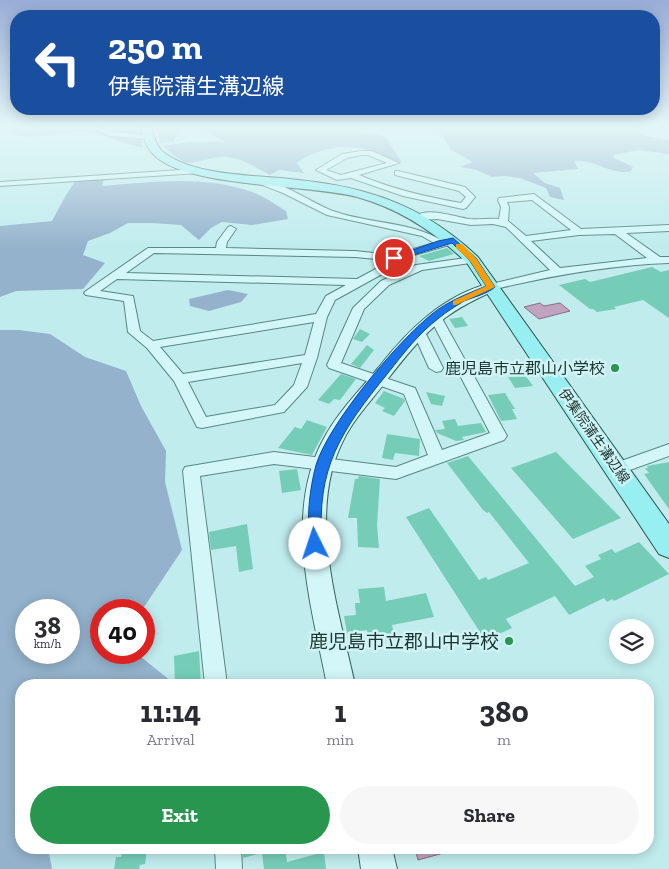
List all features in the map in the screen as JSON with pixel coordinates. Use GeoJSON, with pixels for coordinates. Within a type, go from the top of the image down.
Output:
{"type":"FeatureCollection","features":[{"type":"Feature","properties":{"kind":"main road","name":"伊集院蒲生溝辺線"},"geometry":{"type":"LineString","coordinates":[[190,169],[196,171],[343,190],[379,200],[419,217],[447,242],[473,260],[669,546]]}},
{"type":"Feature","properties":{"kind":"street"},"geometry":{"type":"LineString","coordinates":[[323,169],[320,170],[340,178],[376,169]]}},
{"type":"Feature","properties":{"kind":"street"},"geometry":{"type":"LineString","coordinates":[[343,190],[405,169]]}},
{"type":"Feature","properties":{"kind":"street"},"geometry":{"type":"LineString","coordinates":[[0,184],[196,171]]}},
{"type":"Feature","properties":{"kind":"street"},"geometry":{"type":"LineString","coordinates":[[352,175],[367,182],[442,202],[463,206],[471,198],[462,189],[390,175]]}},
{"type":"Feature","properties":{"kind":"street"},"geometry":{"type":"LineString","coordinates":[[255,179],[286,191],[330,213],[425,234],[447,242]]}},
{"type":"Feature","properties":{"kind":"street"},"geometry":{"type":"LineString","coordinates":[[503,222],[505,207],[502,200],[534,197],[579,232]]}},
{"type":"Feature","properties":{"kind":"street"},"geometry":{"type":"LineString","coordinates":[[419,217],[440,215],[467,222],[503,222],[509,224],[558,272]]}},
{"type":"Feature","properties":{"kind":"street"},"geometry":{"type":"LineString","coordinates":[[524,239],[579,232],[669,228]]}},
{"type":"Feature","properties":{"kind":"street"},"geometry":{"type":"LineString","coordinates":[[221,252],[222,242],[231,229]]}},
{"type":"Feature","properties":{"kind":"street"},"geometry":{"type":"LineString","coordinates":[[617,231],[657,260]]}},
{"type":"Feature","properties":{"kind":"street"},"geometry":{"type":"LineString","coordinates":[[115,276],[355,254],[394,258],[447,242]]}},
{"type":"Feature","properties":{"kind":"street"},"geometry":{"type":"LineString","coordinates":[[359,282],[237,265],[221,252],[152,250],[90,293],[130,298],[134,332],[152,345],[180,379],[202,423],[279,409],[300,387],[312,358],[321,317],[330,298],[389,266],[394,258]]}},
{"type":"Feature","properties":{"kind":"street"},"geometry":{"type":"LineString","coordinates":[[437,457],[410,391],[334,365],[359,308],[385,283],[420,267],[473,260]]}},
{"type":"Feature","properties":{"kind":"street"},"geometry":{"type":"LineString","coordinates":[[340,679],[316,559],[313,515],[323,464],[337,433],[356,405],[405,346],[435,316],[461,300],[491,287],[558,272],[610,264],[669,260]]}},
{"type":"Feature","properties":{"kind":"street"},"geometry":{"type":"LineString","coordinates":[[215,679],[191,471],[274,458],[396,473],[499,436],[435,316]]}},
{"type":"Feature","properties":{"kind":"street"},"geometry":{"type":"LineString","coordinates":[[152,345],[321,317]]}},
{"type":"Feature","properties":{"kind":"street"},"geometry":{"type":"LineString","coordinates":[[419,332],[436,368]]}},
{"type":"Feature","properties":{"kind":"street"},"geometry":{"type":"LineString","coordinates":[[180,379],[312,358]]}},
{"type":"Feature","properties":{"kind":"street"},"geometry":{"type":"LineString","coordinates":[[616,469],[669,450]]}},
{"type":"Feature","properties":{"kind":"street"},"geometry":{"type":"LineString","coordinates":[[228,854],[229,869]]}},
{"type":"Feature","properties":{"kind":"street"},"geometry":{"type":"LineString","coordinates":[[376,854],[380,869]]}},
{"type":"Feature","properties":{"kind":"shaded area"},"geometry":{"type":"Polygon","coordinates":[[[258,169],[301,169],[304,173],[279,170],[270,175],[258,169]]]}},
{"type":"Feature","properties":{"kind":"shaded area"},"geometry":{"type":"Polygon","coordinates":[[[469,169],[578,169],[533,173],[545,183],[560,188],[564,200],[550,197],[546,188],[520,178],[492,177],[469,169]]]}},
{"type":"Feature","properties":{"kind":"shaded area"},"geometry":{"type":"Polygon","coordinates":[[[606,169],[632,169],[631,171],[623,172],[606,169]]]}},
{"type":"Feature","properties":{"kind":"shaded area"},"geometry":{"type":"Polygon","coordinates":[[[105,175],[102,186],[178,181],[215,183],[234,187],[269,200],[286,211],[288,219],[252,225],[222,222],[211,228],[199,240],[181,225],[128,223],[110,233],[88,241],[83,255],[105,263],[83,289],[16,291],[0,297],[0,226],[52,221],[78,177],[105,175]]]}},
{"type":"Feature","properties":{"kind":"shaded area"},"geometry":{"type":"Polygon","coordinates":[[[228,290],[248,294],[241,302],[209,311],[190,306],[189,299],[228,290]]]}},
{"type":"Feature","properties":{"kind":"shaded area"},"geometry":{"type":"Polygon","coordinates":[[[540,303],[544,306],[560,303],[570,311],[539,319],[524,307],[540,303]]]}},
{"type":"Feature","properties":{"kind":"shaded area"},"geometry":{"type":"Polygon","coordinates":[[[0,330],[19,330],[50,334],[85,357],[126,371],[141,406],[166,451],[165,482],[182,550],[149,599],[90,599],[90,664],[150,664],[168,679],[15,679],[15,854],[49,854],[52,869],[0,869],[0,330]]]}},
{"type":"Feature","properties":{"kind":"shaded area"},"geometry":{"type":"Polygon","coordinates":[[[416,854],[440,854],[418,860],[416,854]]]}},
{"type":"Feature","properties":{"kind":"building"},"geometry":{"type":"Polygon","coordinates":[[[447,248],[454,254],[429,261],[419,256],[447,248]]]}},
{"type":"Feature","properties":{"kind":"building"},"geometry":{"type":"Polygon","coordinates":[[[652,267],[661,272],[669,270],[669,318],[643,300],[614,307],[616,309],[597,312],[590,309],[559,285],[585,279],[590,282],[652,267]]]}},
{"type":"Feature","properties":{"kind":"building"},"geometry":{"type":"Polygon","coordinates":[[[462,317],[468,326],[455,328],[449,319],[462,317]]]}},
{"type":"Feature","properties":{"kind":"building"},"geometry":{"type":"Polygon","coordinates":[[[360,329],[370,334],[362,342],[353,339],[360,329]]]}},
{"type":"Feature","properties":{"kind":"building"},"geometry":{"type":"Polygon","coordinates":[[[367,345],[374,350],[360,368],[351,364],[367,345]]]}},
{"type":"Feature","properties":{"kind":"building"},"geometry":{"type":"Polygon","coordinates":[[[341,374],[356,379],[340,400],[334,399],[329,404],[318,400],[341,374]]]}},
{"type":"Feature","properties":{"kind":"building"},"geometry":{"type":"Polygon","coordinates":[[[525,375],[533,386],[515,388],[508,377],[525,375]]]}},
{"type":"Feature","properties":{"kind":"building"},"geometry":{"type":"Polygon","coordinates":[[[384,391],[405,401],[394,416],[382,411],[385,408],[375,403],[384,391]]]}},
{"type":"Feature","properties":{"kind":"building"},"geometry":{"type":"Polygon","coordinates":[[[426,392],[445,396],[442,406],[431,404],[426,392]]]}},
{"type":"Feature","properties":{"kind":"building"},"geometry":{"type":"Polygon","coordinates":[[[505,393],[515,409],[512,409],[517,419],[501,421],[488,395],[505,393]]]}},
{"type":"Feature","properties":{"kind":"building"},"geometry":{"type":"Polygon","coordinates":[[[455,419],[458,426],[481,423],[486,432],[462,437],[464,440],[456,441],[437,433],[435,430],[445,429],[442,421],[455,419]]]}},
{"type":"Feature","properties":{"kind":"building"},"geometry":{"type":"Polygon","coordinates":[[[307,420],[327,427],[312,455],[278,448],[295,427],[301,429],[307,420]]]}},
{"type":"Feature","properties":{"kind":"building"},"geometry":{"type":"Polygon","coordinates":[[[387,434],[420,439],[419,456],[395,453],[393,460],[382,458],[387,434]]]}},
{"type":"Feature","properties":{"kind":"building"},"geometry":{"type":"Polygon","coordinates":[[[556,452],[621,518],[573,539],[511,468],[556,452]]]}},
{"type":"Feature","properties":{"kind":"building"},"geometry":{"type":"Polygon","coordinates":[[[468,456],[575,586],[594,577],[585,566],[601,559],[598,555],[612,549],[615,553],[639,542],[669,574],[614,601],[612,599],[607,602],[604,598],[569,615],[555,596],[506,619],[512,628],[485,640],[406,517],[429,508],[479,580],[486,577],[488,580],[529,563],[489,512],[487,513],[483,510],[447,463],[468,456]]]}},
{"type":"Feature","properties":{"kind":"building"},"geometry":{"type":"Polygon","coordinates":[[[669,462],[669,509],[644,474],[649,473],[645,468],[648,468],[647,466],[669,462]]]}},
{"type":"Feature","properties":{"kind":"building"},"geometry":{"type":"Polygon","coordinates":[[[297,469],[301,490],[282,493],[279,471],[297,469]]]}},
{"type":"Feature","properties":{"kind":"building"},"geometry":{"type":"Polygon","coordinates":[[[359,476],[380,479],[377,525],[379,548],[358,547],[357,518],[348,518],[355,479],[358,479],[359,476]]]}},
{"type":"Feature","properties":{"kind":"building"},"geometry":{"type":"Polygon","coordinates":[[[247,524],[253,569],[239,572],[236,546],[211,550],[209,532],[247,524]]]}},
{"type":"Feature","properties":{"kind":"building"},"geometry":{"type":"Polygon","coordinates":[[[384,587],[386,601],[426,593],[434,617],[392,625],[394,634],[368,637],[367,630],[347,633],[344,616],[356,615],[355,603],[360,603],[358,589],[384,587]]]}},
{"type":"Feature","properties":{"kind":"building"},"geometry":{"type":"Polygon","coordinates":[[[199,651],[201,679],[175,679],[174,656],[199,651]]]}},
{"type":"Feature","properties":{"kind":"building"},"geometry":{"type":"Polygon","coordinates":[[[122,854],[146,854],[145,864],[140,865],[139,869],[114,869],[116,857],[121,857],[122,854]]]}},
{"type":"Feature","properties":{"kind":"building"},"geometry":{"type":"Polygon","coordinates":[[[243,854],[258,854],[243,858],[243,854]]]}},
{"type":"Feature","properties":{"kind":"building"},"geometry":{"type":"Polygon","coordinates":[[[262,854],[286,854],[287,862],[317,854],[324,854],[326,869],[264,869],[262,854]]]}},
{"type":"Feature","properties":{"kind":"slow traffic"},"geometry":{"type":"LineString","coordinates":[[456,303],[491,287],[473,260],[459,246]]}},
{"type":"Feature","properties":{"kind":"place","name":"鹿児島市立郡山小学校"},"geometry":{"type":"Point","coordinates":[615,368]}},
{"type":"Feature","properties":{"kind":"place","name":"鹿児島市立郡山中学校"},"geometry":{"type":"Point","coordinates":[509,641]}},
{"type":"Feature","properties":{"kind":"route"},"geometry":{"type":"LineString","coordinates":[[315,544],[313,515],[323,464],[337,433],[356,405],[405,346],[435,316],[461,300],[491,287],[473,260],[453,240],[394,258]]}}]}
